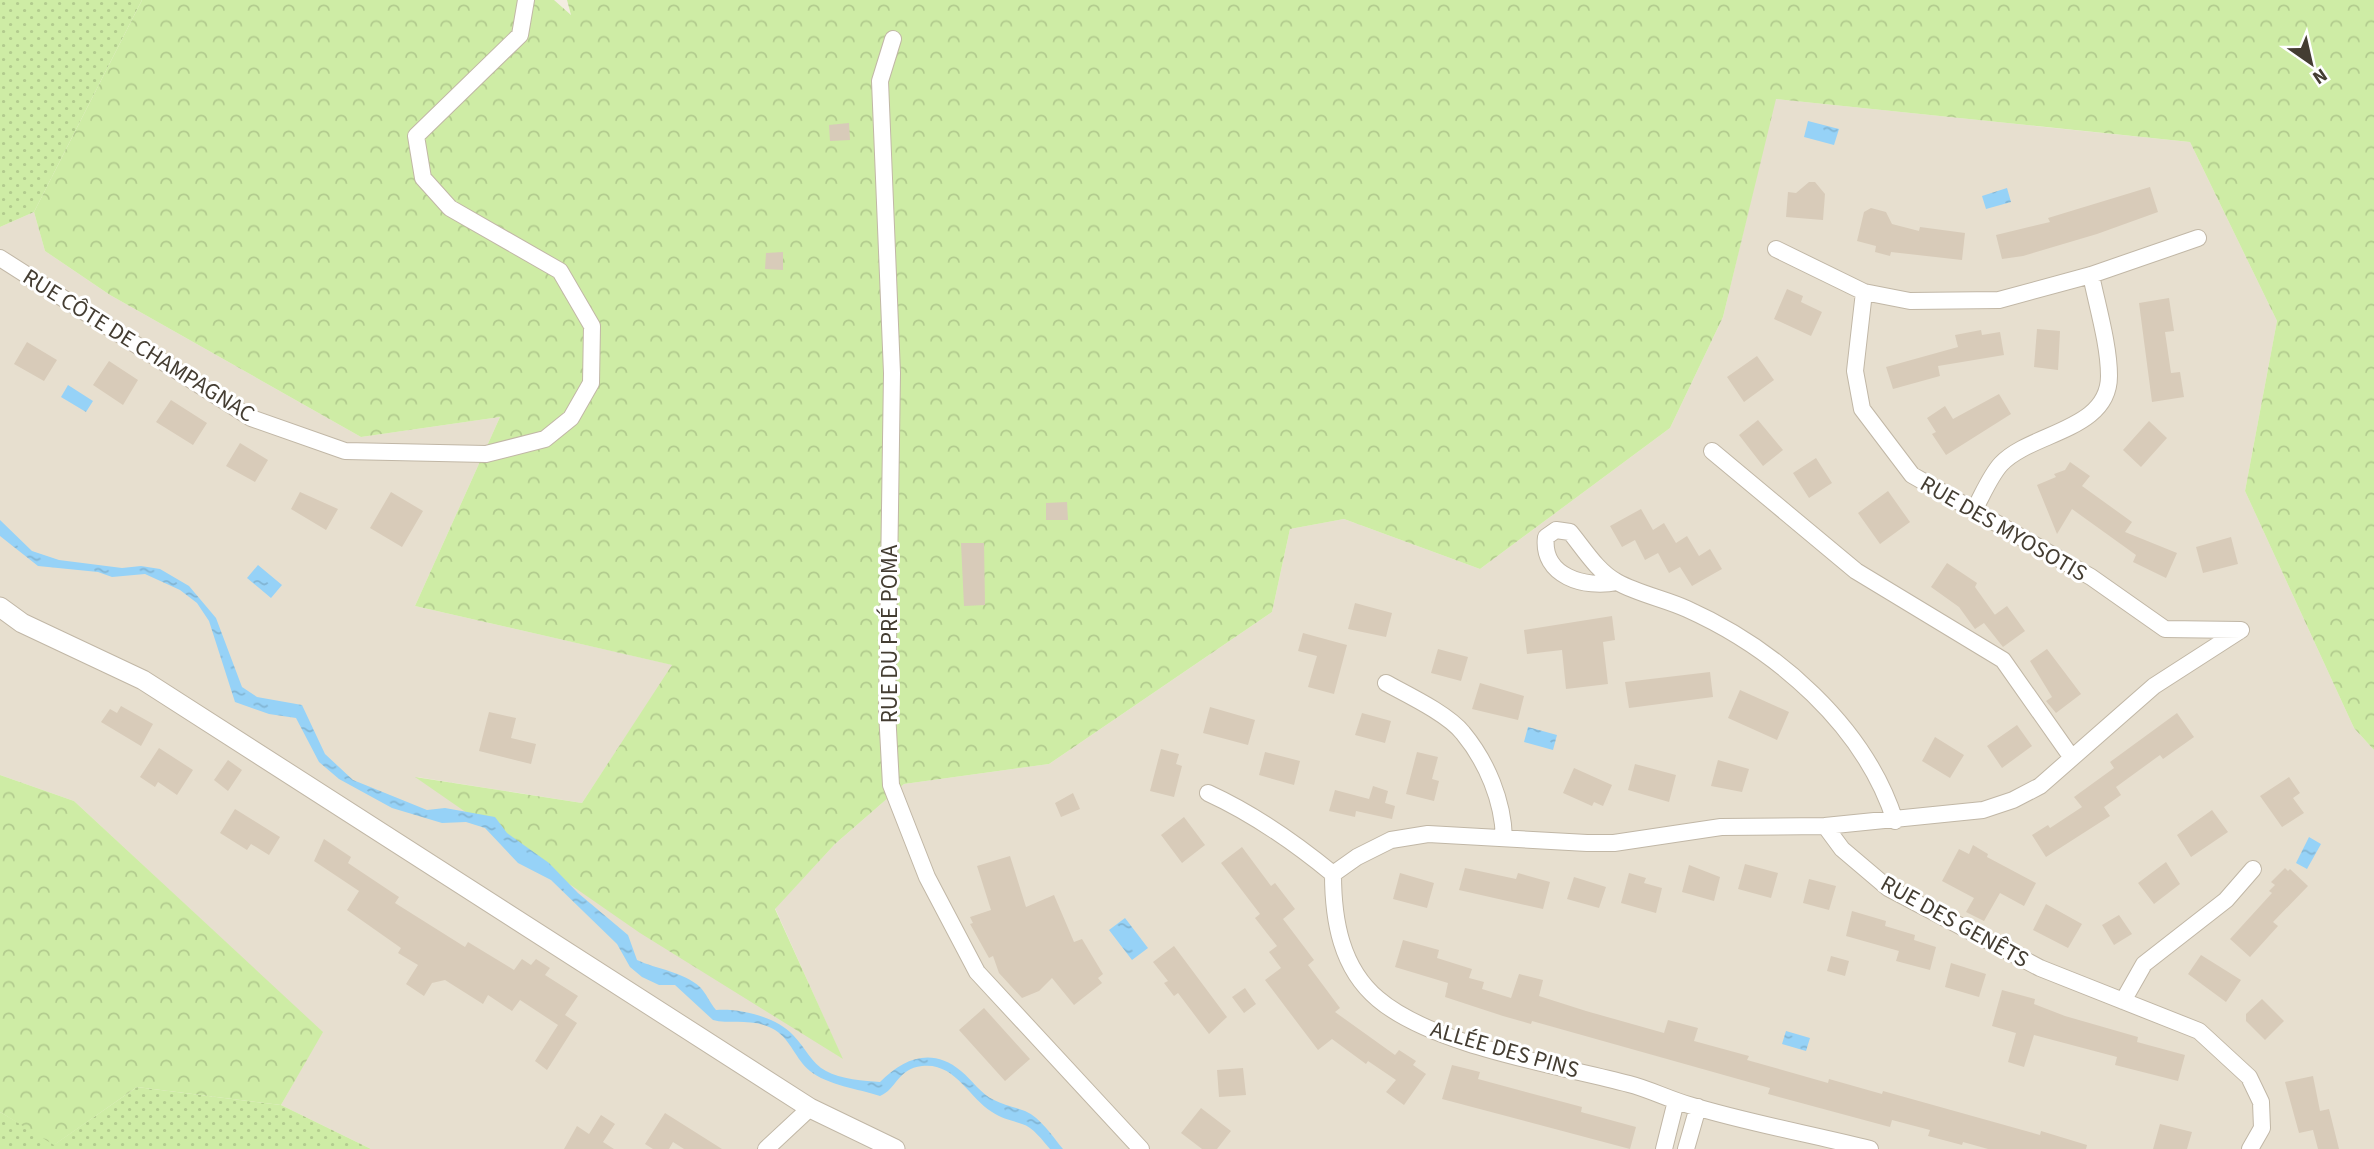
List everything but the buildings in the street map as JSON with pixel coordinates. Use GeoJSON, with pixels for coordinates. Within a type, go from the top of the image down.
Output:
{"type":"FeatureCollection","features":[{"type":"Feature","properties":{"kind":"street","name":"RUE CÔTE DE CHAMPAGNAC"},"geometry":{"type":"LineString","coordinates":[[0,258],[251,418],[345,451],[486,454],[545,439],[571,418],[591,383],[592,326],[559,271],[450,208],[423,178],[416,136],[520,35],[526,0]]}},
{"type":"Feature","properties":{"kind":"street","name":"RUE DU PRÉ POMA"},"geometry":{"type":"LineString","coordinates":[[893,38],[880,81],[892,373],[887,711],[891,785],[927,877],[977,972],[1141,1149]]}},
{"type":"Feature","properties":{"kind":"street"},"geometry":{"type":"LineString","coordinates":[[1776,249],[1864,292],[1910,301],[1999,300],[2091,275],[2198,238]]}},
{"type":"Feature","properties":{"kind":"street"},"geometry":{"type":"LineString","coordinates":[[1974,510],[2001,464],[2023,448],[2087,417],[2102,401],[2109,377],[2091,275]]}},
{"type":"Feature","properties":{"kind":"street","name":"RUE DES MYOSOTIS"},"geometry":{"type":"LineString","coordinates":[[1864,292],[1855,371],[1861,409],[1912,475],[2091,577],[2165,629],[2241,629],[2154,686],[2072,758]]}},
{"type":"Feature","properties":{"kind":"street"},"geometry":{"type":"LineString","coordinates":[[1208,793],[1261,821],[1334,874],[1357,857],[1391,840],[1428,834],[1614,843],[1721,827],[1825,826],[1983,810],[2013,800],[2040,786],[2072,758],[2003,660],[1856,571],[1712,451]]}},
{"type":"Feature","properties":{"kind":"street"},"geometry":{"type":"LineString","coordinates":[[1617,582],[1688,610],[1737,637],[1761,651],[1814,695],[1870,763],[1884,787],[1895,821]]}},
{"type":"Feature","properties":{"kind":"street"},"geometry":{"type":"LineString","coordinates":[[0,607],[22,623],[143,680],[810,1108],[894,1149]]}},
{"type":"Feature","properties":{"kind":"street"},"geometry":{"type":"LineString","coordinates":[[1385,682],[1462,731],[1490,775],[1504,818],[1504,838]]}},
{"type":"Feature","properties":{"kind":"street","name":"RUE DES GENÊTS"},"geometry":{"type":"LineString","coordinates":[[1825,826],[1842,849],[1888,888],[2040,968],[2199,1031],[2249,1077],[2261,1102],[2262,1128],[2250,1149]]}},
{"type":"Feature","properties":{"kind":"street"},"geometry":{"type":"LineString","coordinates":[[2123,1001],[2144,964],[2226,900],[2253,869]]}},
{"type":"Feature","properties":{"kind":"street","name":"ALLÉE DES PINS"},"geometry":{"type":"LineString","coordinates":[[1334,874],[1333,902],[1343,950],[1356,975],[1378,999],[1398,1012],[1469,1042],[1640,1087],[1688,1105],[1870,1149]]}},
{"type":"Feature","properties":{"kind":"street"},"geometry":{"type":"LineString","coordinates":[[1664,1149],[1688,1105]]}},
{"type":"Feature","properties":{"kind":"street"},"geometry":{"type":"LineString","coordinates":[[1686,1149],[1688,1105]]}},
{"type":"Feature","properties":{"kind":"street"},"geometry":{"type":"LineString","coordinates":[[766,1149],[810,1108]]}},
{"type":"Feature","properties":{"kind":"shaded area"},"geometry":{"type":"Polygon","coordinates":[[[1775,99],[2190,142],[2277,321],[2245,491],[2354,728],[2374,750],[2374,1149],[371,1149],[281,1105],[322,1032],[74,801],[0,775],[0,227],[34,212],[45,251],[110,295],[361,437],[500,417],[415,606],[673,665],[582,803],[417,777],[842,1058],[775,908],[835,844],[904,784],[1049,764],[1272,612],[1290,529],[1344,519],[1480,569],[1670,428],[1723,317],[1775,99]]]}},
{"type":"Feature","properties":{"kind":"green space"},"geometry":{"type":"Polygon","coordinates":[[[0,0],[142,0],[34,212],[0,227],[0,0]]]}},
{"type":"Feature","properties":{"kind":"green space"},"geometry":{"type":"Polygon","coordinates":[[[142,0],[554,0],[571,15],[567,0],[2374,0],[2374,750],[2354,728],[2245,491],[2277,321],[2190,142],[1776,99],[1723,317],[1670,428],[1480,569],[1344,519],[1290,529],[1272,612],[1049,764],[904,784],[835,844],[775,909],[843,1059],[640,933],[415,777],[582,803],[672,665],[415,606],[500,417],[361,437],[110,295],[45,251],[34,212],[142,0]]]}},
{"type":"Feature","properties":{"kind":"green space"},"geometry":{"type":"Polygon","coordinates":[[[0,775],[74,801],[323,1032],[281,1105],[137,1087],[54,1145],[0,1112],[0,775]]]}},
{"type":"Feature","properties":{"kind":"green space"},"geometry":{"type":"Polygon","coordinates":[[[137,1087],[281,1105],[371,1149],[0,1149],[0,1112],[55,1144],[137,1087]]]}},
{"type":"Feature","properties":{"kind":"water"},"geometry":{"type":"Polygon","coordinates":[[[1808,121],[1839,129],[1834,145],[1804,137],[1808,121]]]}},
{"type":"Feature","properties":{"kind":"water"},"geometry":{"type":"Polygon","coordinates":[[[2007,188],[2011,202],[1986,209],[1982,196],[2007,188]]]}},
{"type":"Feature","properties":{"kind":"water"},"geometry":{"type":"Polygon","coordinates":[[[68,385],[93,401],[86,412],[61,397],[68,385]]]}},
{"type":"Feature","properties":{"kind":"water"},"geometry":{"type":"Polygon","coordinates":[[[0,520],[32,551],[59,560],[122,568],[141,566],[160,569],[189,586],[216,618],[242,687],[257,697],[302,705],[325,754],[353,780],[427,810],[445,808],[495,817],[507,833],[549,863],[578,893],[628,935],[637,960],[693,982],[702,989],[716,1010],[746,1012],[777,1023],[793,1035],[821,1068],[845,1078],[880,1082],[899,1067],[919,1058],[939,1059],[961,1071],[989,1097],[1031,1114],[1063,1149],[1050,1149],[1030,1128],[992,1112],[953,1075],[934,1066],[922,1066],[907,1071],[880,1096],[817,1076],[805,1066],[781,1034],[767,1026],[751,1022],[713,1020],[675,985],[659,985],[642,977],[630,967],[617,944],[551,880],[518,863],[485,828],[466,822],[442,823],[392,808],[339,779],[319,762],[296,718],[269,714],[235,702],[209,621],[197,603],[180,590],[145,574],[112,577],[98,572],[38,566],[0,536],[0,520]]]}},
{"type":"Feature","properties":{"kind":"water"},"geometry":{"type":"Polygon","coordinates":[[[258,565],[282,585],[271,598],[247,578],[258,565]]]}},
{"type":"Feature","properties":{"kind":"water"},"geometry":{"type":"Polygon","coordinates":[[[1528,727],[1557,735],[1553,750],[1524,742],[1528,727]]]}},
{"type":"Feature","properties":{"kind":"water"},"geometry":{"type":"Polygon","coordinates":[[[2309,837],[2321,844],[2307,869],[2296,863],[2309,837]]]}},
{"type":"Feature","properties":{"kind":"water"},"geometry":{"type":"Polygon","coordinates":[[[1125,918],[1148,948],[1132,960],[1109,930],[1125,918]]]}},
{"type":"Feature","properties":{"kind":"water"},"geometry":{"type":"Polygon","coordinates":[[[1786,1031],[1810,1038],[1806,1051],[1782,1044],[1786,1031]]]}}]}
